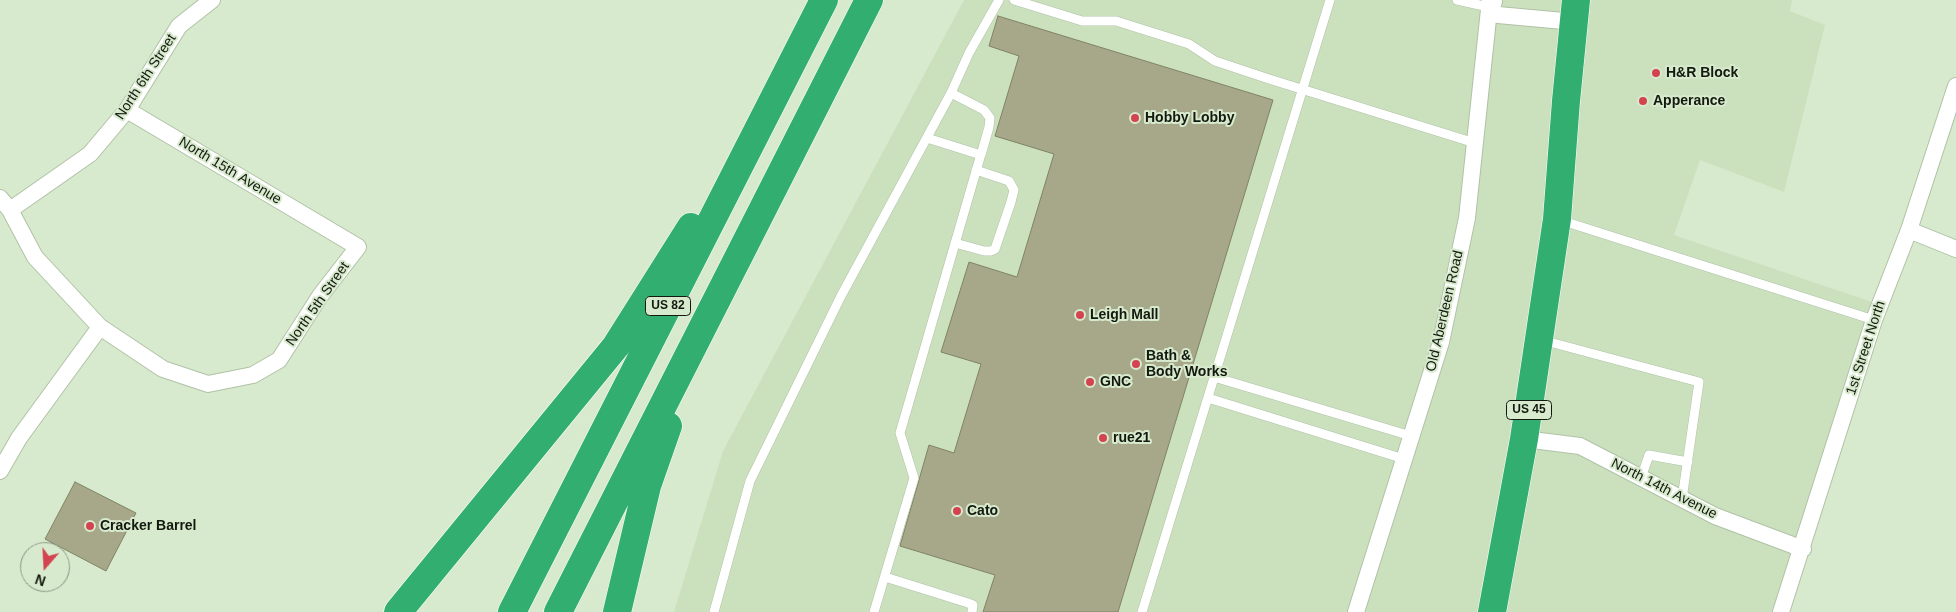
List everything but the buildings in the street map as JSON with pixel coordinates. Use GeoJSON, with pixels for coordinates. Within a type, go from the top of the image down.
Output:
{"type":"FeatureCollection","features":[{"type":"Feature","properties":{"kind":"highway","name":"US 82"},"geometry":{"type":"LineString","coordinates":[[512,612],[824,0]]}},
{"type":"Feature","properties":{"kind":"highway","name":"US 82"},"geometry":{"type":"LineString","coordinates":[[558,612],[869,0]]}},
{"type":"Feature","properties":{"kind":"highway","name":"US 45"},"geometry":{"type":"LineString","coordinates":[[1492,612],[1524,439],[1557,219],[1566,101],[1576,11]]}},
{"type":"Feature","properties":{"kind":"highway"},"geometry":{"type":"LineString","coordinates":[[398,612],[616,346],[665,267],[762,122]]}},
{"type":"Feature","properties":{"kind":"highway"},"geometry":{"type":"LineString","coordinates":[[617,612],[647,486],[710,311]]}},
{"type":"Feature","properties":{"kind":"street","name":"North 6th Street"},"geometry":{"type":"LineString","coordinates":[[5,204],[90,154],[127,110],[179,26],[212,0]]}},
{"type":"Feature","properties":{"kind":"street"},"geometry":{"type":"LineString","coordinates":[[1492,2],[1498,15],[1576,11]]}},
{"type":"Feature","properties":{"kind":"street","name":"Old Aberdeen Road"},"geometry":{"type":"LineString","coordinates":[[1356,612],[1441,342],[1467,218],[1492,2]]}},
{"type":"Feature","properties":{"kind":"street","name":"1st Street North"},"geometry":{"type":"LineString","coordinates":[[1781,612],[1874,320],[1909,230],[1956,86]]}},
{"type":"Feature","properties":{"kind":"street","name":"North 15th Avenue"},"geometry":{"type":"LineString","coordinates":[[127,110],[332,232]]}},
{"type":"Feature","properties":{"kind":"street"},"geometry":{"type":"LineString","coordinates":[[0,471],[19,438],[100,327],[35,257],[5,204]]}},
{"type":"Feature","properties":{"kind":"street"},"geometry":{"type":"LineString","coordinates":[[1909,230],[1956,249]]}},
{"type":"Feature","properties":{"kind":"street","name":"North 5th Street"},"geometry":{"type":"LineString","coordinates":[[100,327],[162,369],[208,384],[253,375],[279,360],[320,296],[358,247],[332,232]]}},
{"type":"Feature","properties":{"kind":"street","name":"North 14th Avenue"},"geometry":{"type":"LineString","coordinates":[[1524,439],[1580,446],[1715,516],[1802,549]]}},
{"type":"Feature","properties":{"kind":"lane"},"geometry":{"type":"LineString","coordinates":[[714,612],[750,481],[841,296],[951,93],[969,53],[999,0]]}},
{"type":"Feature","properties":{"kind":"lane"},"geometry":{"type":"LineString","coordinates":[[1014,0],[1082,21],[1116,21],[1189,44],[1215,60],[1303,90],[1475,143]]}},
{"type":"Feature","properties":{"kind":"lane"},"geometry":{"type":"LineString","coordinates":[[1142,612],[1330,0]]}},
{"type":"Feature","properties":{"kind":"lane"},"geometry":{"type":"LineString","coordinates":[[1457,0],[1492,2]]}},
{"type":"Feature","properties":{"kind":"lane"},"geometry":{"type":"LineString","coordinates":[[874,612],[914,478],[900,433],[989,127],[990,118],[984,110],[951,93]]}},
{"type":"Feature","properties":{"kind":"lane"},"geometry":{"type":"LineString","coordinates":[[926,138],[981,154]]}},
{"type":"Feature","properties":{"kind":"lane"},"geometry":{"type":"LineString","coordinates":[[955,243],[984,251],[995,249],[1011,202],[1014,190],[1009,181],[976,170]]}},
{"type":"Feature","properties":{"kind":"lane"},"geometry":{"type":"LineString","coordinates":[[1557,219],[1874,320]]}},
{"type":"Feature","properties":{"kind":"lane"},"geometry":{"type":"LineString","coordinates":[[1540,339],[1699,382],[1682,499]]}},
{"type":"Feature","properties":{"kind":"lane"},"geometry":{"type":"LineString","coordinates":[[1214,377],[1411,436]]}},
{"type":"Feature","properties":{"kind":"lane"},"geometry":{"type":"LineString","coordinates":[[1208,398],[1404,459]]}},
{"type":"Feature","properties":{"kind":"lane"},"geometry":{"type":"LineString","coordinates":[[1641,478],[1649,455],[1688,462]]}},
{"type":"Feature","properties":{"kind":"lane"},"geometry":{"type":"LineString","coordinates":[[885,577],[973,605],[972,612]]}},
{"type":"Feature","properties":{"kind":"shaded area"},"geometry":{"type":"Polygon","coordinates":[[[964,0],[1792,0],[1790,11],[1825,25],[1784,192],[1700,160],[1674,235],[1878,304],[1779,612],[674,612],[723,451],[964,0]]]}},
{"type":"Feature","properties":{"kind":"place","name":"H&R Block"},"geometry":{"type":"Point","coordinates":[1656,73]}},
{"type":"Feature","properties":{"kind":"place","name":"Apperance"},"geometry":{"type":"Point","coordinates":[1643,101]}},
{"type":"Feature","properties":{"kind":"place","name":"Hobby Lobby"},"geometry":{"type":"Point","coordinates":[1135,118]}},
{"type":"Feature","properties":{"kind":"place","name":"Leigh Mall"},"geometry":{"type":"Point","coordinates":[1080,315]}},
{"type":"Feature","properties":{"kind":"place","name":"Bath & Body Works"},"geometry":{"type":"Point","coordinates":[1136,364]}},
{"type":"Feature","properties":{"kind":"place","name":"GNC"},"geometry":{"type":"Point","coordinates":[1090,382]}},
{"type":"Feature","properties":{"kind":"place","name":"rue21"},"geometry":{"type":"Point","coordinates":[1103,438]}},
{"type":"Feature","properties":{"kind":"place","name":"Cato"},"geometry":{"type":"Point","coordinates":[957,511]}},
{"type":"Feature","properties":{"kind":"place","name":"Cracker Barrel"},"geometry":{"type":"Point","coordinates":[90,526]}}]}
